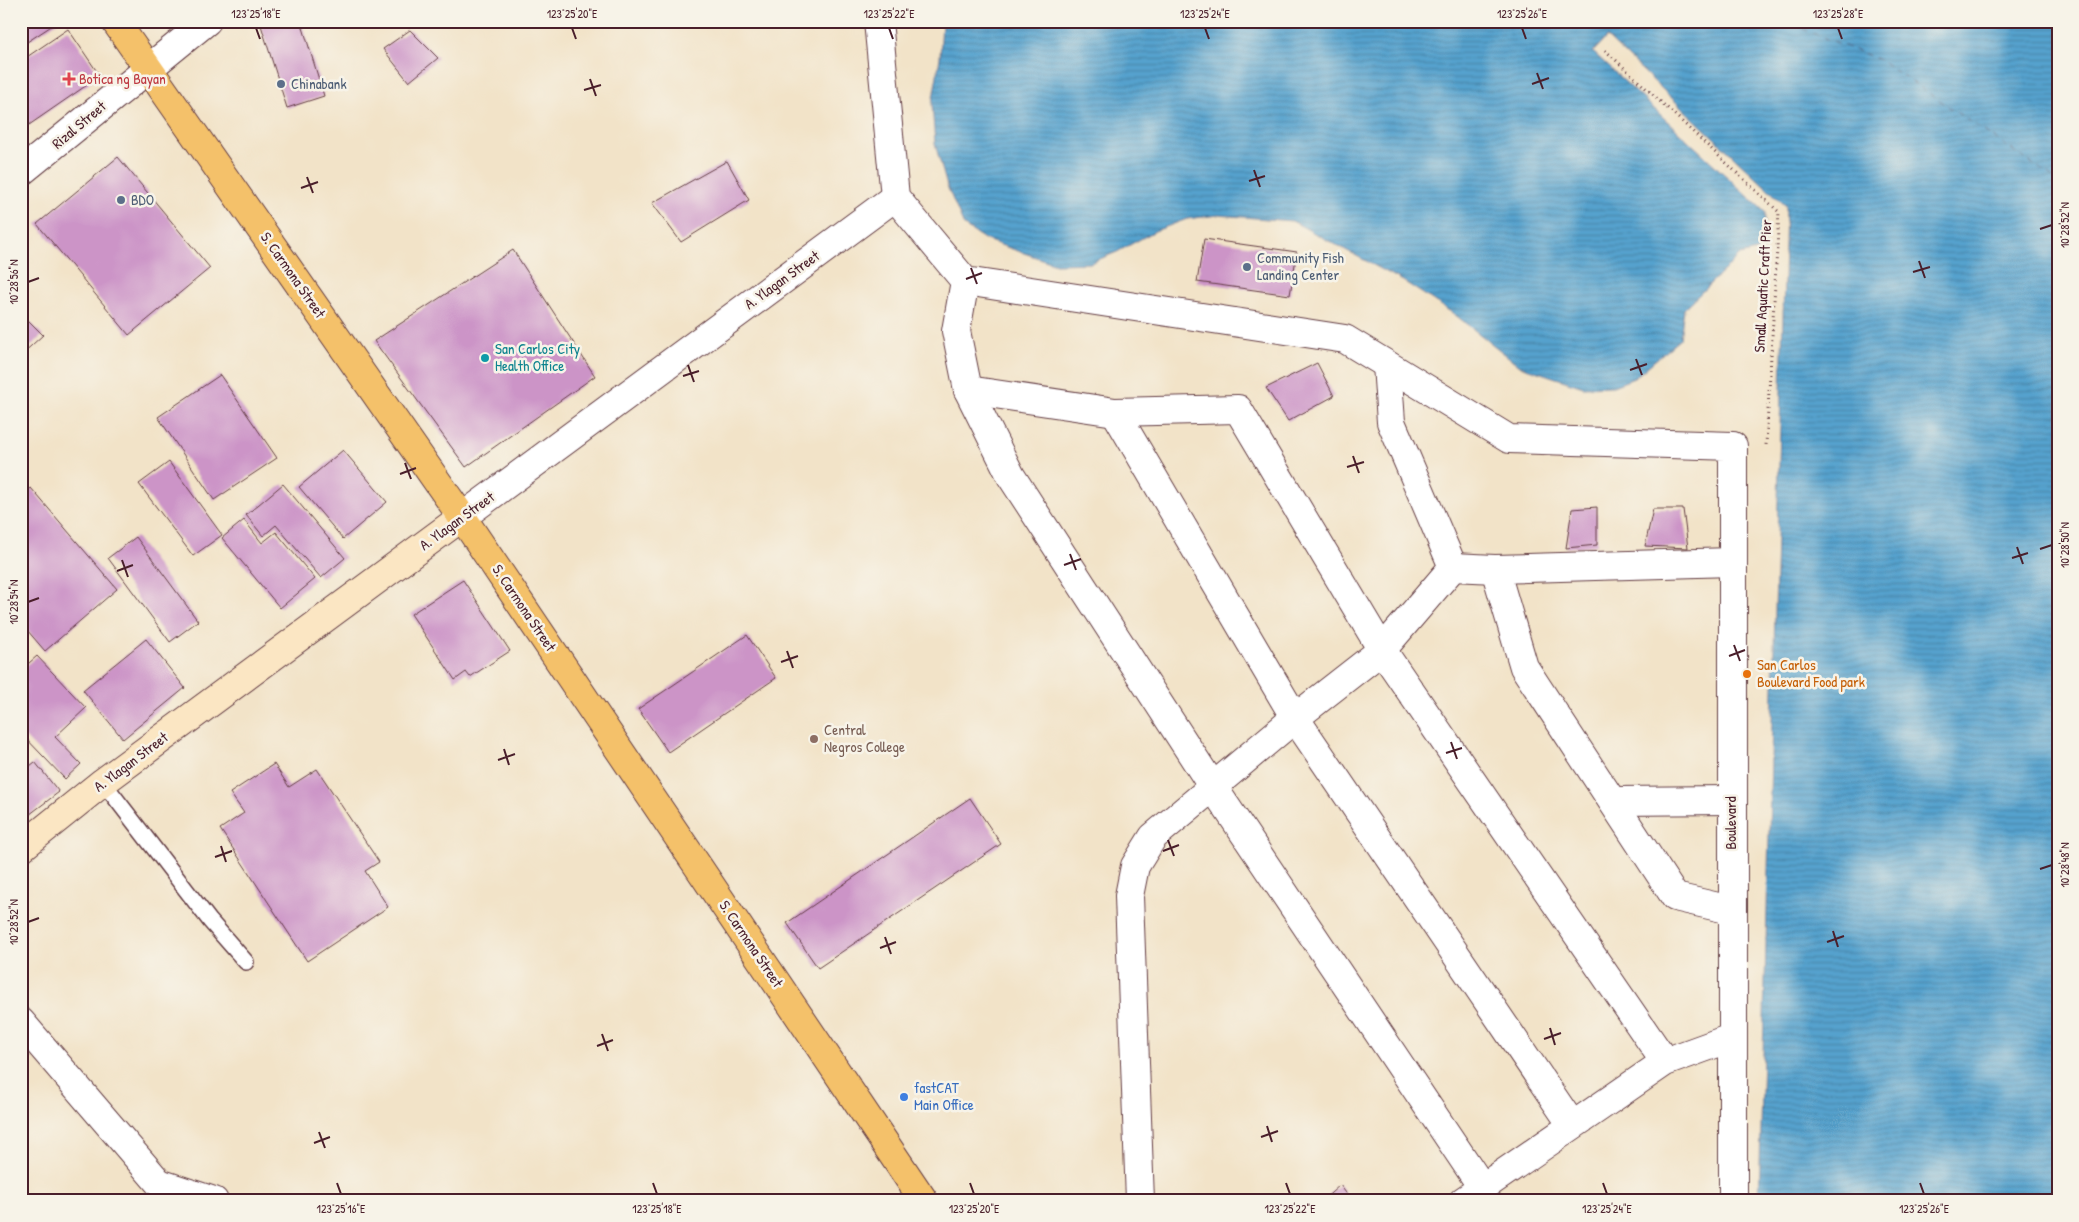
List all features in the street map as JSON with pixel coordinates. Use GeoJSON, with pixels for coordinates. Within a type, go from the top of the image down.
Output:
{"type":"FeatureCollection","features":[{"type":"Feature","properties":{"kind":"highway","name":"S. Carmona Street"},"geometry":{"type":"LineString","coordinates":[[115,21],[462,517],[924,1201]]}},
{"type":"Feature","properties":{"kind":"street","name":"Rizal Street"},"geometry":{"type":"LineString","coordinates":[[21,172],[207,21]]}},
{"type":"Feature","properties":{"kind":"street"},"geometry":{"type":"LineString","coordinates":[[878,21],[895,197],[965,281],[1345,339],[1508,439],[1733,446]]}},
{"type":"Feature","properties":{"kind":"street","name":"A. Ylagan Street"},"geometry":{"type":"LineString","coordinates":[[21,848],[103,782],[895,197]]}},
{"type":"Feature","properties":{"kind":"street"},"geometry":{"type":"LineString","coordinates":[[965,281],[956,330],[968,390],[1011,476],[1213,787],[1472,1194],[1665,1062],[1731,1038]]}},
{"type":"Feature","properties":{"kind":"street"},"geometry":{"type":"LineString","coordinates":[[1387,365],[1391,422],[1453,567]]}},
{"type":"Feature","properties":{"kind":"street"},"geometry":{"type":"LineString","coordinates":[[968,390],[1114,412],[1238,409],[1382,650],[1665,1062]]}},
{"type":"Feature","properties":{"kind":"street"},"geometry":{"type":"LineString","coordinates":[[1114,412],[1295,718],[1572,1125]]}},
{"type":"Feature","properties":{"kind":"street","name":"Boulevard"},"geometry":{"type":"LineString","coordinates":[[1732,1201],[1731,800],[1733,446]]}},
{"type":"Feature","properties":{"kind":"street"},"geometry":{"type":"LineString","coordinates":[[1453,567],[1495,569],[1732,562]]}},
{"type":"Feature","properties":{"kind":"street"},"geometry":{"type":"LineString","coordinates":[[1140,1201],[1129,896],[1135,866],[1153,836],[1295,718],[1382,650],[1453,567]]}},
{"type":"Feature","properties":{"kind":"street"},"geometry":{"type":"LineString","coordinates":[[1495,569],[1524,667],[1614,800],[1675,897],[1731,910]]}},
{"type":"Feature","properties":{"kind":"street"},"geometry":{"type":"LineString","coordinates":[[1614,800],[1731,800]]}},
{"type":"Feature","properties":{"kind":"street"},"geometry":{"type":"LineString","coordinates":[[21,1022],[159,1183],[214,1201]]}},
{"type":"Feature","properties":{"kind":"lane"},"geometry":{"type":"LineString","coordinates":[[103,782],[210,921],[246,962]]}},
{"type":"Feature","properties":{"kind":"path","name":"Small Aquatic Craft Pier"},"geometry":{"type":"LineString","coordinates":[[1605,50],[1779,212],[1766,447],[1733,446]]}},
{"type":"Feature","properties":{"kind":"water"},"geometry":{"type":"Polygon","coordinates":[[[942,21],[2058,21],[2058,1201],[1759,1201],[1786,206],[1607,37],[1593,52],[1765,212],[1764,249],[1740,255],[1684,309],[1680,339],[1634,378],[1613,386],[1583,387],[1520,366],[1454,314],[1403,281],[1292,221],[1218,215],[1187,219],[1155,231],[1117,252],[1090,263],[1056,264],[986,240],[964,226],[947,186],[935,144],[932,104],[940,58],[942,21]]]}},
{"type":"Feature","properties":{"kind":"building"},"geometry":{"type":"Polygon","coordinates":[[[21,21],[59,21],[21,46],[21,21]]]}},
{"type":"Feature","properties":{"kind":"building"},"geometry":{"type":"Polygon","coordinates":[[[301,21],[324,96],[287,108],[260,22],[301,21]]]}},
{"type":"Feature","properties":{"kind":"building"},"geometry":{"type":"Polygon","coordinates":[[[68,29],[100,76],[29,125],[21,114],[21,61],[68,29]]]}},
{"type":"Feature","properties":{"kind":"building"},"geometry":{"type":"Polygon","coordinates":[[[410,30],[438,58],[409,82],[383,49],[410,30]]]}},
{"type":"Feature","properties":{"kind":"building"},"geometry":{"type":"Polygon","coordinates":[[[118,157],[210,268],[129,335],[37,224],[118,157]]]}},
{"type":"Feature","properties":{"kind":"building"},"geometry":{"type":"Polygon","coordinates":[[[727,161],[749,200],[681,242],[652,203],[727,161]]]}},
{"type":"Feature","properties":{"kind":"building","name":"Community Fish Landing Center"},"geometry":{"type":"Polygon","coordinates":[[[1204,239],[1297,252],[1290,295],[1197,282],[1204,239]]]}},
{"type":"Feature","properties":{"kind":"building","name":"San Carlos City Health Office"},"geometry":{"type":"Polygon","coordinates":[[[513,250],[595,376],[466,467],[374,341],[513,250]]]}},
{"type":"Feature","properties":{"kind":"building"},"geometry":{"type":"Polygon","coordinates":[[[21,313],[43,335],[21,355],[21,313]]]}},
{"type":"Feature","properties":{"kind":"building"},"geometry":{"type":"Polygon","coordinates":[[[1317,363],[1334,396],[1288,421],[1266,388],[1317,363]]]}},
{"type":"Feature","properties":{"kind":"building"},"geometry":{"type":"Polygon","coordinates":[[[220,375],[277,458],[214,500],[158,417],[220,375]]]}},
{"type":"Feature","properties":{"kind":"building"},"geometry":{"type":"Polygon","coordinates":[[[343,450],[387,502],[343,539],[299,487],[343,450]]]}},
{"type":"Feature","properties":{"kind":"building"},"geometry":{"type":"Polygon","coordinates":[[[169,462],[222,535],[193,556],[139,484],[169,462]]]}},
{"type":"Feature","properties":{"kind":"building"},"geometry":{"type":"Polygon","coordinates":[[[283,484],[345,558],[321,578],[276,525],[263,536],[246,515],[283,484]]]}},
{"type":"Feature","properties":{"kind":"building"},"geometry":{"type":"Polygon","coordinates":[[[31,488],[117,589],[45,651],[21,623],[21,496],[31,488]]]}},
{"type":"Feature","properties":{"kind":"building"},"geometry":{"type":"Polygon","coordinates":[[[1597,507],[1597,545],[1566,548],[1572,509],[1597,507]]]}},
{"type":"Feature","properties":{"kind":"building"},"geometry":{"type":"Polygon","coordinates":[[[1653,509],[1683,509],[1688,548],[1645,546],[1653,509]]]}},
{"type":"Feature","properties":{"kind":"building"},"geometry":{"type":"Polygon","coordinates":[[[244,520],[262,543],[276,532],[315,579],[280,608],[222,538],[244,520]]]}},
{"type":"Feature","properties":{"kind":"building"},"geometry":{"type":"Polygon","coordinates":[[[136,537],[198,621],[170,642],[108,558],[136,537]]]}},
{"type":"Feature","properties":{"kind":"building"},"geometry":{"type":"Polygon","coordinates":[[[463,580],[510,651],[470,677],[466,672],[455,680],[411,614],[463,580]]]}},
{"type":"Feature","properties":{"kind":"building"},"geometry":{"type":"Polygon","coordinates":[[[747,635],[776,678],[668,752],[638,709],[747,635]]]}},
{"type":"Feature","properties":{"kind":"building"},"geometry":{"type":"Polygon","coordinates":[[[146,639],[185,688],[123,739],[83,690],[146,639]]]}},
{"type":"Feature","properties":{"kind":"building"},"geometry":{"type":"Polygon","coordinates":[[[37,656],[86,708],[55,737],[81,764],[65,779],[21,733],[21,670],[37,656]]]}},
{"type":"Feature","properties":{"kind":"building"},"geometry":{"type":"Polygon","coordinates":[[[35,762],[59,792],[21,821],[21,773],[35,762]]]}},
{"type":"Feature","properties":{"kind":"building"},"geometry":{"type":"Polygon","coordinates":[[[274,764],[289,787],[317,769],[379,862],[365,871],[388,907],[307,961],[220,829],[244,813],[230,793],[274,764]]]}},
{"type":"Feature","properties":{"kind":"building"},"geometry":{"type":"Polygon","coordinates":[[[970,798],[1001,844],[818,968],[787,923],[970,798]]]}},
{"type":"Feature","properties":{"kind":"building"},"geometry":{"type":"Polygon","coordinates":[[[1340,1185],[1352,1201],[1322,1201],[1340,1185]]]}},
{"type":"Feature","properties":{"kind":"ferry route"},"geometry":{"type":"LineString","coordinates":[[1782,21],[1880,60],[2058,181]]}},
{"type":"Feature","properties":{"kind":"place","name":"Botica ng Bayan"},"geometry":{"type":"Point","coordinates":[69,79]}},
{"type":"Feature","properties":{"kind":"place","name":"Chinabank"},"geometry":{"type":"Point","coordinates":[281,84]}},
{"type":"Feature","properties":{"kind":"place","name":"BDO"},"geometry":{"type":"Point","coordinates":[121,200]}},
{"type":"Feature","properties":{"kind":"place","name":"Community Fish Landing Center"},"geometry":{"type":"Point","coordinates":[1247,267]}},
{"type":"Feature","properties":{"kind":"place","name":"San Carlos City Health Office"},"geometry":{"type":"Point","coordinates":[485,358]}},
{"type":"Feature","properties":{"kind":"place","name":"San Carlos Boulevard Food park"},"geometry":{"type":"Point","coordinates":[1747,674]}},
{"type":"Feature","properties":{"kind":"place","name":"Central Negros College"},"geometry":{"type":"Point","coordinates":[814,739]}},
{"type":"Feature","properties":{"kind":"place","name":"fastCAT Main Office"},"geometry":{"type":"Point","coordinates":[904,1097]}}]}
